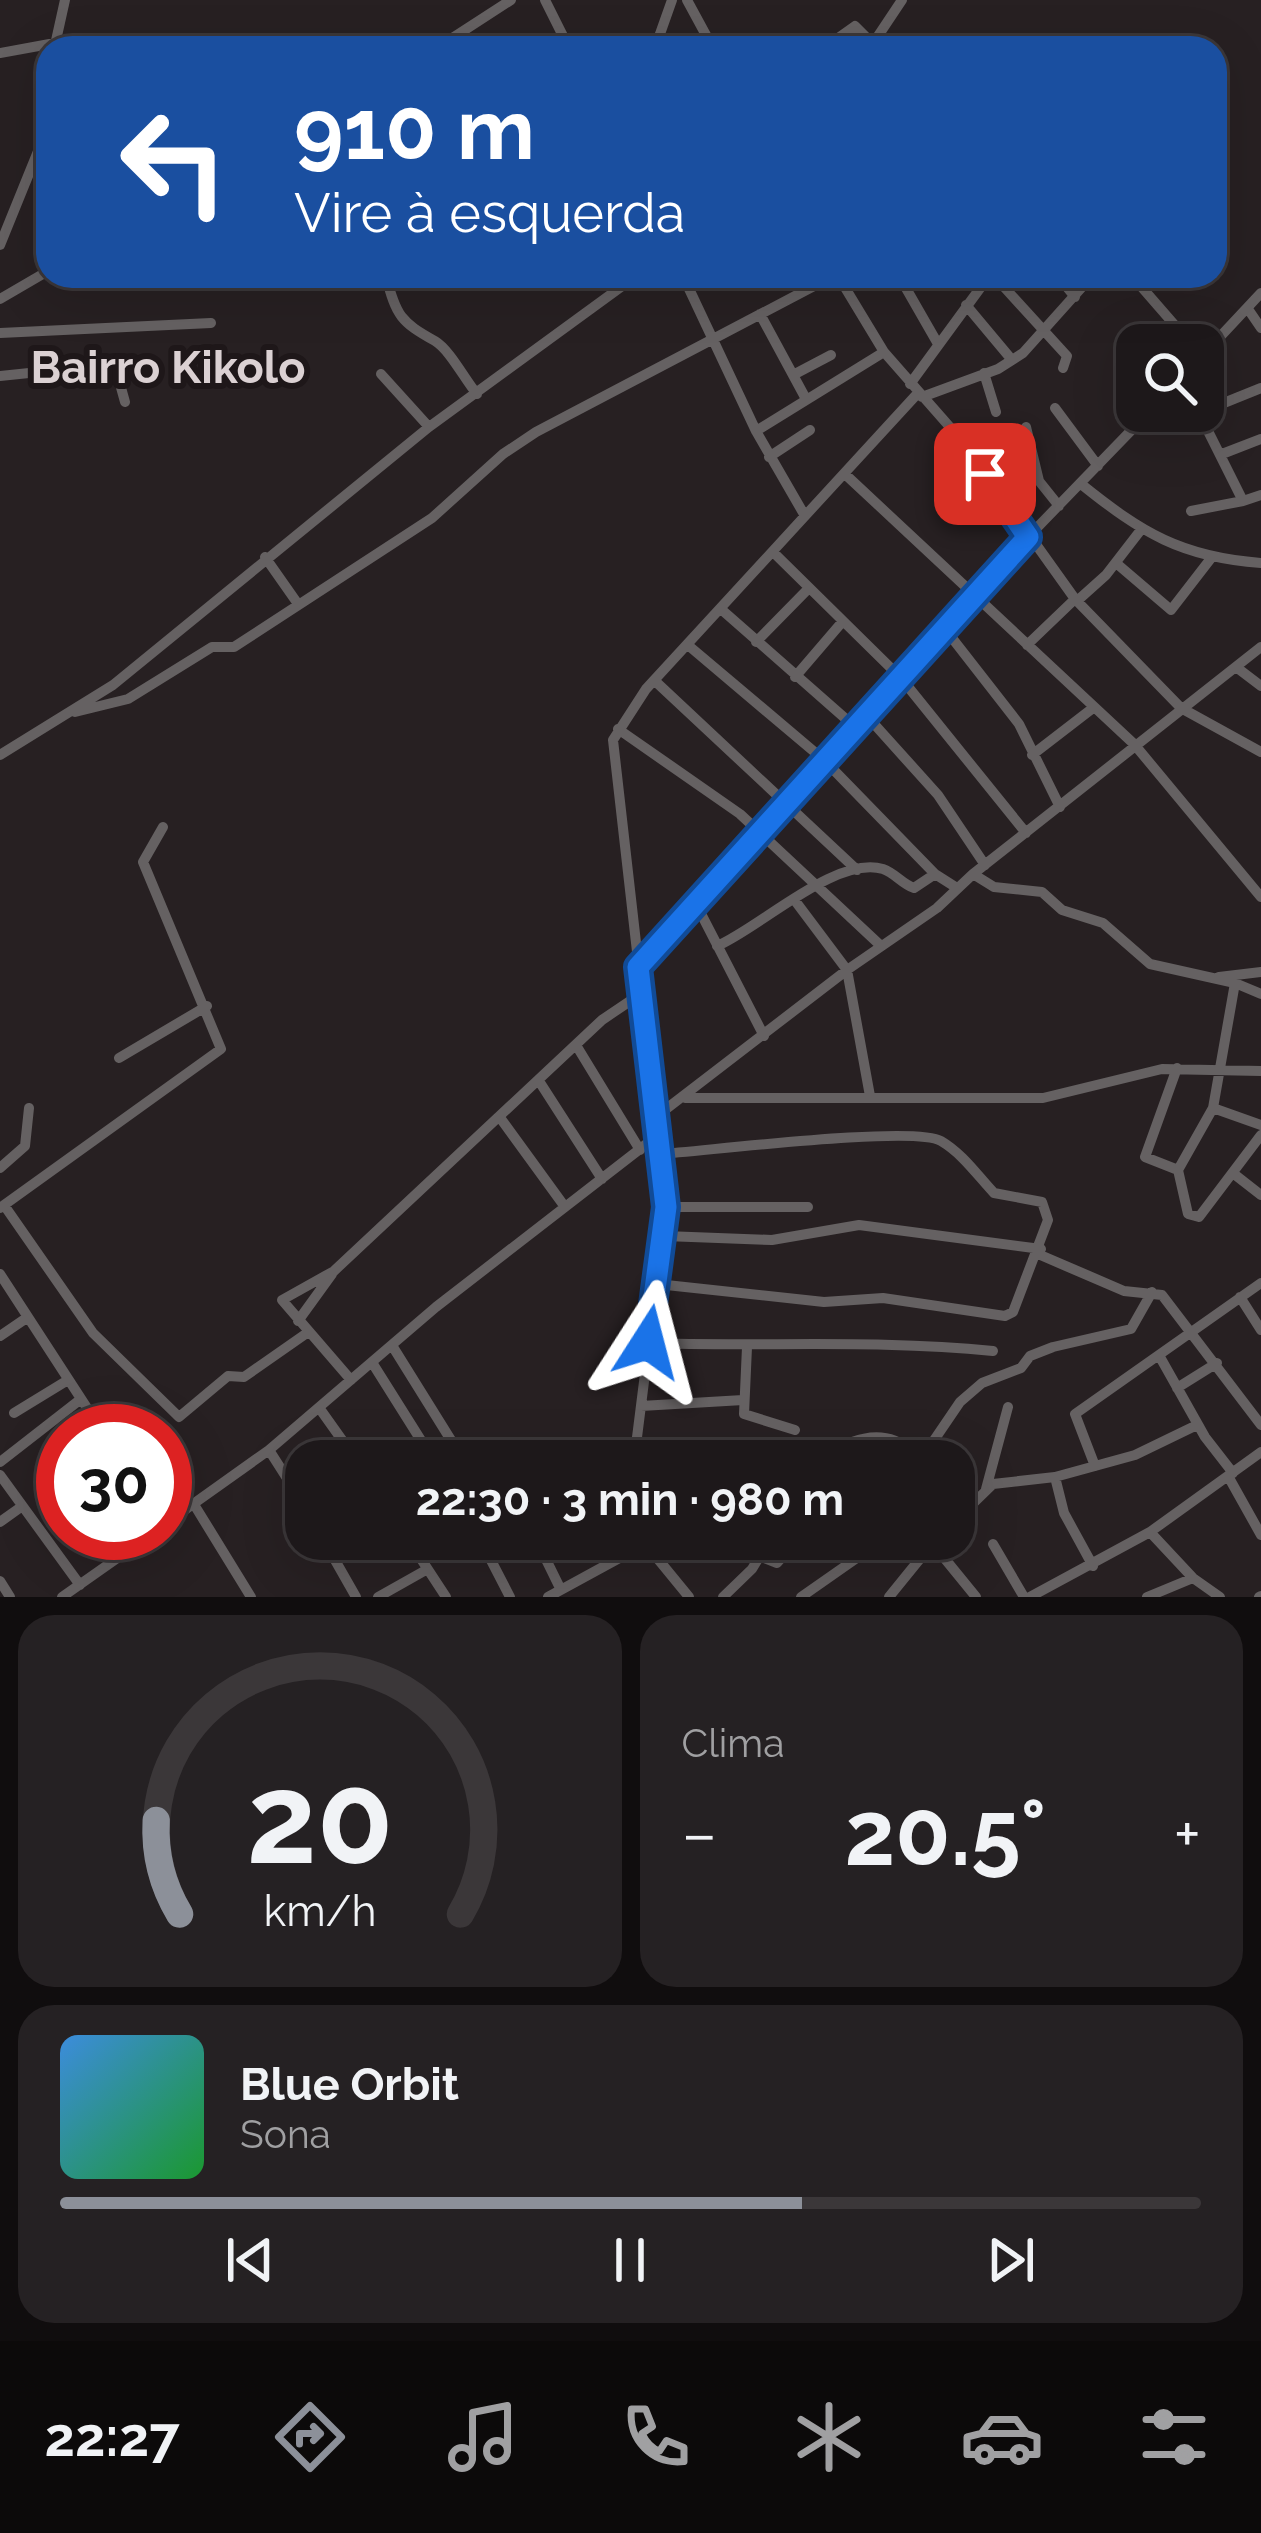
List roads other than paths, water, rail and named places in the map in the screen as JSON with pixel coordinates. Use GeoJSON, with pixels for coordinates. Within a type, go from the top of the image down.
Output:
{"type":"FeatureCollection","features":[{"type":"Feature","properties":{"kind":"street"},"geometry":{"type":"LineString","coordinates":[[57,36],[65,0]]}},
{"type":"Feature","properties":{"kind":"street"},"geometry":{"type":"LineString","coordinates":[[456,36],[511,0]]}},
{"type":"Feature","properties":{"kind":"street"},"geometry":{"type":"LineString","coordinates":[[544,0],[563,36]]}},
{"type":"Feature","properties":{"kind":"street"},"geometry":{"type":"LineString","coordinates":[[659,36],[672,0]]}},
{"type":"Feature","properties":{"kind":"street"},"geometry":{"type":"LineString","coordinates":[[686,0],[706,36]]}},
{"type":"Feature","properties":{"kind":"street"},"geometry":{"type":"LineString","coordinates":[[879,36],[902,0]]}},
{"type":"Feature","properties":{"kind":"street"},"geometry":{"type":"LineString","coordinates":[[841,36],[855,26],[864,36]]}},
{"type":"Feature","properties":{"kind":"street"},"geometry":{"type":"LineString","coordinates":[[0,53],[36,48]]}},
{"type":"Feature","properties":{"kind":"street"},"geometry":{"type":"LineString","coordinates":[[0,245],[36,156]]}},
{"type":"Feature","properties":{"kind":"street"},"geometry":{"type":"LineString","coordinates":[[0,299],[36,279]]}},
{"type":"Feature","properties":{"kind":"street"},"geometry":{"type":"LineString","coordinates":[[390,288],[402,319],[422,338],[437,342],[477,394]]}},
{"type":"Feature","properties":{"kind":"street"},"geometry":{"type":"LineString","coordinates":[[0,755],[74,712],[429,428],[620,288]]}},
{"type":"Feature","properties":{"kind":"street"},"geometry":{"type":"LineString","coordinates":[[688,288],[756,430],[806,516]]}},
{"type":"Feature","properties":{"kind":"street"},"geometry":{"type":"LineString","coordinates":[[74,712],[128,699],[179,663],[212,647],[234,647],[432,518],[519,443],[811,288]]}},
{"type":"Feature","properties":{"kind":"street"},"geometry":{"type":"LineString","coordinates":[[843,288],[884,352],[963,442],[1076,600],[1181,708],[1261,752]]}},
{"type":"Feature","properties":{"kind":"street"},"geometry":{"type":"LineString","coordinates":[[906,288],[938,344]]}},
{"type":"Feature","properties":{"kind":"street"},"geometry":{"type":"LineString","coordinates":[[638,1440],[666,1207],[610,753],[618,729],[655,681],[847,476],[916,391],[938,344],[979,288]]}},
{"type":"Feature","properties":{"kind":"street"},"geometry":{"type":"LineString","coordinates":[[997,288],[1067,356],[1063,368]]}},
{"type":"Feature","properties":{"kind":"street"},"geometry":{"type":"LineString","coordinates":[[1068,288],[1076,297]]}},
{"type":"Feature","properties":{"kind":"street"},"geometry":{"type":"LineString","coordinates":[[916,391],[984,374],[1012,360],[1046,332],[1083,288]]}},
{"type":"Feature","properties":{"kind":"street"},"geometry":{"type":"LineString","coordinates":[[1142,288],[1174,324]]}},
{"type":"Feature","properties":{"kind":"street"},"geometry":{"type":"LineString","coordinates":[[1224,334],[1261,293]]}},
{"type":"Feature","properties":{"kind":"street"},"geometry":{"type":"LineString","coordinates":[[966,305],[1012,360]]}},
{"type":"Feature","properties":{"kind":"street"},"geometry":{"type":"LineString","coordinates":[[1248,309],[1261,328]]}},
{"type":"Feature","properties":{"kind":"street"},"geometry":{"type":"LineString","coordinates":[[760,314],[806,399]]}},
{"type":"Feature","properties":{"kind":"street"},"geometry":{"type":"LineString","coordinates":[[0,333],[211,323]]}},
{"type":"Feature","properties":{"kind":"street"},"geometry":{"type":"LineString","coordinates":[[756,430],[884,352]]}},
{"type":"Feature","properties":{"kind":"street"},"geometry":{"type":"LineString","coordinates":[[793,375],[831,356]]}},
{"type":"Feature","properties":{"kind":"street"},"geometry":{"type":"LineString","coordinates":[[0,376],[106,365],[117,373],[125,402]]}},
{"type":"Feature","properties":{"kind":"street"},"geometry":{"type":"LineString","coordinates":[[381,374],[429,428]]}},
{"type":"Feature","properties":{"kind":"street"},"geometry":{"type":"LineString","coordinates":[[984,374],[997,412]]}},
{"type":"Feature","properties":{"kind":"street"},"geometry":{"type":"LineString","coordinates":[[1224,402],[1261,388]]}},
{"type":"Feature","properties":{"kind":"street"},"geometry":{"type":"LineString","coordinates":[[1055,408],[1098,466]]}},
{"type":"Feature","properties":{"kind":"street"},"geometry":{"type":"LineString","coordinates":[[1026,427],[1040,484],[1059,506]]}},
{"type":"Feature","properties":{"kind":"street"},"geometry":{"type":"LineString","coordinates":[[770,457],[810,430]]}},
{"type":"Feature","properties":{"kind":"street"},"geometry":{"type":"LineString","coordinates":[[638,967],[758,830],[1130,432]]}},
{"type":"Feature","properties":{"kind":"street"},"geometry":{"type":"LineString","coordinates":[[1209,432],[1244,501]]}},
{"type":"Feature","properties":{"kind":"street"},"geometry":{"type":"LineString","coordinates":[[1222,454],[1261,439]]}},
{"type":"Feature","properties":{"kind":"street"},"geometry":{"type":"LineString","coordinates":[[847,476],[1134,744],[1261,897]]}},
{"type":"Feature","properties":{"kind":"street"},"geometry":{"type":"LineString","coordinates":[[1081,484],[1140,531],[1212,557],[1261,563]]}},
{"type":"Feature","properties":{"kind":"street"},"geometry":{"type":"LineString","coordinates":[[1191,511],[1261,494]]}},
{"type":"Feature","properties":{"kind":"street"},"geometry":{"type":"LineString","coordinates":[[1027,645],[1116,563],[1140,531]]}},
{"type":"Feature","properties":{"kind":"street"},"geometry":{"type":"LineString","coordinates":[[773,553],[901,678],[1027,832]]}},
{"type":"Feature","properties":{"kind":"street"},"geometry":{"type":"LineString","coordinates":[[266,557],[298,604]]}},
{"type":"Feature","properties":{"kind":"street"},"geometry":{"type":"LineString","coordinates":[[1116,563],[1172,610],[1212,557]]}},
{"type":"Feature","properties":{"kind":"street"},"geometry":{"type":"LineString","coordinates":[[756,643],[809,588]]}},
{"type":"Feature","properties":{"kind":"street"},"geometry":{"type":"LineString","coordinates":[[722,610],[856,727]]}},
{"type":"Feature","properties":{"kind":"street"},"geometry":{"type":"LineString","coordinates":[[795,677],[843,621]]}},
{"type":"Feature","properties":{"kind":"street"},"geometry":{"type":"LineString","coordinates":[[945,628],[1014,717],[1060,807]]}},
{"type":"Feature","properties":{"kind":"street"},"geometry":{"type":"LineString","coordinates":[[688,646],[824,760],[935,874],[957,888]]}},
{"type":"Feature","properties":{"kind":"street"},"geometry":{"type":"LineString","coordinates":[[657,1116],[880,945],[937,908],[1134,744],[1261,647]]}},
{"type":"Feature","properties":{"kind":"street"},"geometry":{"type":"LineString","coordinates":[[1236,667],[1261,686]]}},
{"type":"Feature","properties":{"kind":"street"},"geometry":{"type":"LineString","coordinates":[[655,681],[857,870]]}},
{"type":"Feature","properties":{"kind":"street"},"geometry":{"type":"LineString","coordinates":[[1032,755],[1093,708]]}},
{"type":"Feature","properties":{"kind":"street"},"geometry":{"type":"LineString","coordinates":[[866,716],[925,779],[985,865]]}},
{"type":"Feature","properties":{"kind":"street"},"geometry":{"type":"LineString","coordinates":[[618,729],[758,830],[880,945]]}},
{"type":"Feature","properties":{"kind":"street"},"geometry":{"type":"LineString","coordinates":[[164,827],[143,862],[221,1042],[214,1058],[2,1207],[93,1334],[179,1418],[228,1376],[244,1377],[307,1333]]}},
{"type":"Feature","properties":{"kind":"street"},"geometry":{"type":"LineString","coordinates":[[717,946],[796,902],[818,883],[857,870],[888,870],[914,888],[935,874]]}},
{"type":"Feature","properties":{"kind":"street"},"geometry":{"type":"LineString","coordinates":[[973,874],[994,887],[1042,892],[1062,910],[1103,923],[1150,964],[1235,983],[1261,994]]}},
{"type":"Feature","properties":{"kind":"street"},"geometry":{"type":"LineString","coordinates":[[695,902],[764,1036]]}},
{"type":"Feature","properties":{"kind":"street"},"geometry":{"type":"LineString","coordinates":[[796,902],[847,970],[870,1096]]}},
{"type":"Feature","properties":{"kind":"street"},"geometry":{"type":"LineString","coordinates":[[1216,978],[1261,972]]}},
{"type":"Feature","properties":{"kind":"street"},"geometry":{"type":"LineString","coordinates":[[1235,983],[1213,1108],[1178,1171],[1188,1214],[1203,1214],[1261,1135]]}},
{"type":"Feature","properties":{"kind":"street"},"geometry":{"type":"LineString","coordinates":[[298,1321],[334,1271],[576,1045],[642,992]]}},
{"type":"Feature","properties":{"kind":"street"},"geometry":{"type":"LineString","coordinates":[[118,1058],[207,1006]]}},
{"type":"Feature","properties":{"kind":"street"},"geometry":{"type":"LineString","coordinates":[[576,1045],[640,1150]]}},
{"type":"Feature","properties":{"kind":"street"},"geometry":{"type":"LineString","coordinates":[[681,1098],[1054,1097],[1177,1068],[1261,1071]]}},
{"type":"Feature","properties":{"kind":"street"},"geometry":{"type":"LineString","coordinates":[[1177,1068],[1145,1157],[1178,1171]]}},
{"type":"Feature","properties":{"kind":"street"},"geometry":{"type":"LineString","coordinates":[[539,1081],[602,1179]]}},
{"type":"Feature","properties":{"kind":"street"},"geometry":{"type":"LineString","coordinates":[[0,1168],[25,1146],[29,1108]]}},
{"type":"Feature","properties":{"kind":"street"},"geometry":{"type":"LineString","coordinates":[[1213,1108],[1261,1125]]}},
{"type":"Feature","properties":{"kind":"street"},"geometry":{"type":"LineString","coordinates":[[502,1119],[566,1207]]}},
{"type":"Feature","properties":{"kind":"street"},"geometry":{"type":"LineString","coordinates":[[192,1508],[658,1135]]}},
{"type":"Feature","properties":{"kind":"street"},"geometry":{"type":"LineString","coordinates":[[657,1285],[824,1302],[883,1298],[1005,1316],[1013,1312],[1040,1252],[1046,1205],[994,1193],[971,1164],[928,1136],[875,1135],[660,1154]]}},
{"type":"Feature","properties":{"kind":"street"},"geometry":{"type":"LineString","coordinates":[[1234,1174],[1261,1195]]}},
{"type":"Feature","properties":{"kind":"street"},"geometry":{"type":"LineString","coordinates":[[666,1207],[808,1207]]}},
{"type":"Feature","properties":{"kind":"street"},"geometry":{"type":"LineString","coordinates":[[665,1236],[772,1240],[859,1225],[1040,1252],[1124,1291],[1162,1295],[1261,1425]]}},
{"type":"Feature","properties":{"kind":"street"},"geometry":{"type":"LineString","coordinates":[[334,1271],[283,1300],[351,1380]]}},
{"type":"Feature","properties":{"kind":"street"},"geometry":{"type":"LineString","coordinates":[[0,1274],[84,1404]]}},
{"type":"Feature","properties":{"kind":"street"},"geometry":{"type":"LineString","coordinates":[[1096,1466],[1075,1414],[1261,1283]]}},
{"type":"Feature","properties":{"kind":"street"},"geometry":{"type":"LineString","coordinates":[[934,1440],[967,1394],[1021,1368],[1030,1356],[1131,1329],[1152,1292]]}},
{"type":"Feature","properties":{"kind":"street"},"geometry":{"type":"LineString","coordinates":[[1240,1297],[1261,1330]]}},
{"type":"Feature","properties":{"kind":"street"},"geometry":{"type":"LineString","coordinates":[[0,1336],[28,1317]]}},
{"type":"Feature","properties":{"kind":"street"},"geometry":{"type":"LineString","coordinates":[[648,1342],[746,1347],[819,1341],[993,1352]]}},
{"type":"Feature","properties":{"kind":"street"},"geometry":{"type":"LineString","coordinates":[[393,1347],[451,1440]]}},
{"type":"Feature","properties":{"kind":"street"},"geometry":{"type":"LineString","coordinates":[[746,1347],[745,1417],[795,1430]]}},
{"type":"Feature","properties":{"kind":"street"},"geometry":{"type":"LineString","coordinates":[[1160,1357],[1261,1535]]}},
{"type":"Feature","properties":{"kind":"street"},"geometry":{"type":"LineString","coordinates":[[1177,1388],[1217,1363]]}},
{"type":"Feature","properties":{"kind":"street"},"geometry":{"type":"LineString","coordinates":[[373,1364],[421,1440]]}},
{"type":"Feature","properties":{"kind":"street"},"geometry":{"type":"LineString","coordinates":[[14,1414],[68,1380]]}},
{"type":"Feature","properties":{"kind":"street"},"geometry":{"type":"LineString","coordinates":[[0,1462],[81,1399]]}},
{"type":"Feature","properties":{"kind":"street"},"geometry":{"type":"LineString","coordinates":[[641,1406],[743,1400]]}},
{"type":"Feature","properties":{"kind":"street"},"geometry":{"type":"LineString","coordinates":[[986,1489],[1008,1407]]}},
{"type":"Feature","properties":{"kind":"street"},"geometry":{"type":"LineString","coordinates":[[320,1409],[343,1440]]}},
{"type":"Feature","properties":{"kind":"street"},"geometry":{"type":"LineString","coordinates":[[975,1500],[1001,1481],[1054,1477],[1135,1455],[1197,1425]]}},
{"type":"Feature","properties":{"kind":"street"},"geometry":{"type":"LineString","coordinates":[[860,1440],[871,1435],[895,1440]]}},
{"type":"Feature","properties":{"kind":"street"},"geometry":{"type":"LineString","coordinates":[[269,1450],[285,1475]]}},
{"type":"Feature","properties":{"kind":"street"},"geometry":{"type":"LineString","coordinates":[[993,1544],[1027,1597],[1094,1566],[1150,1532],[1261,1452]]}},
{"type":"Feature","properties":{"kind":"street"},"geometry":{"type":"LineString","coordinates":[[0,1475],[80,1585]]}},
{"type":"Feature","properties":{"kind":"street"},"geometry":{"type":"LineString","coordinates":[[1054,1477],[1064,1513],[1094,1566]]}},
{"type":"Feature","properties":{"kind":"street"},"geometry":{"type":"LineString","coordinates":[[195,1506],[251,1597]]}},
{"type":"Feature","properties":{"kind":"street"},"geometry":{"type":"LineString","coordinates":[[0,1522],[21,1507]]}},
{"type":"Feature","properties":{"kind":"street"},"geometry":{"type":"LineString","coordinates":[[1150,1532],[1192,1578],[1220,1597]]}},
{"type":"Feature","properties":{"kind":"street"},"geometry":{"type":"LineString","coordinates":[[62,1597],[115,1560]]}},
{"type":"Feature","properties":{"kind":"street"},"geometry":{"type":"LineString","coordinates":[[335,1560],[356,1597]]}},
{"type":"Feature","properties":{"kind":"street"},"geometry":{"type":"LineString","coordinates":[[421,1560],[446,1597]]}},
{"type":"Feature","properties":{"kind":"street"},"geometry":{"type":"LineString","coordinates":[[491,1560],[510,1597]]}},
{"type":"Feature","properties":{"kind":"street"},"geometry":{"type":"LineString","coordinates":[[546,1560],[560,1588]]}},
{"type":"Feature","properties":{"kind":"street"},"geometry":{"type":"LineString","coordinates":[[548,1597],[611,1560]]}},
{"type":"Feature","properties":{"kind":"street"},"geometry":{"type":"LineString","coordinates":[[659,1560],[689,1597]]}},
{"type":"Feature","properties":{"kind":"street"},"geometry":{"type":"LineString","coordinates":[[723,1597],[755,1560]]}},
{"type":"Feature","properties":{"kind":"street"},"geometry":{"type":"LineString","coordinates":[[801,1597],[854,1560]]}},
{"type":"Feature","properties":{"kind":"street"},"geometry":{"type":"LineString","coordinates":[[889,1597],[919,1560]]}},
{"type":"Feature","properties":{"kind":"street"},"geometry":{"type":"LineString","coordinates":[[948,1560],[976,1597]]}},
{"type":"Feature","properties":{"kind":"street"},"geometry":{"type":"LineString","coordinates":[[378,1597],[426,1570]]}},
{"type":"Feature","properties":{"kind":"street"},"geometry":{"type":"LineString","coordinates":[[1147,1597],[1192,1578]]}},
{"type":"Feature","properties":{"kind":"street"},"geometry":{"type":"LineString","coordinates":[[0,1581],[10,1597]]}},
{"type":"Feature","properties":{"kind":"district","name":"Bairro Kikolo"},"geometry":{"type":"Point","coordinates":[168,367]}}]}
